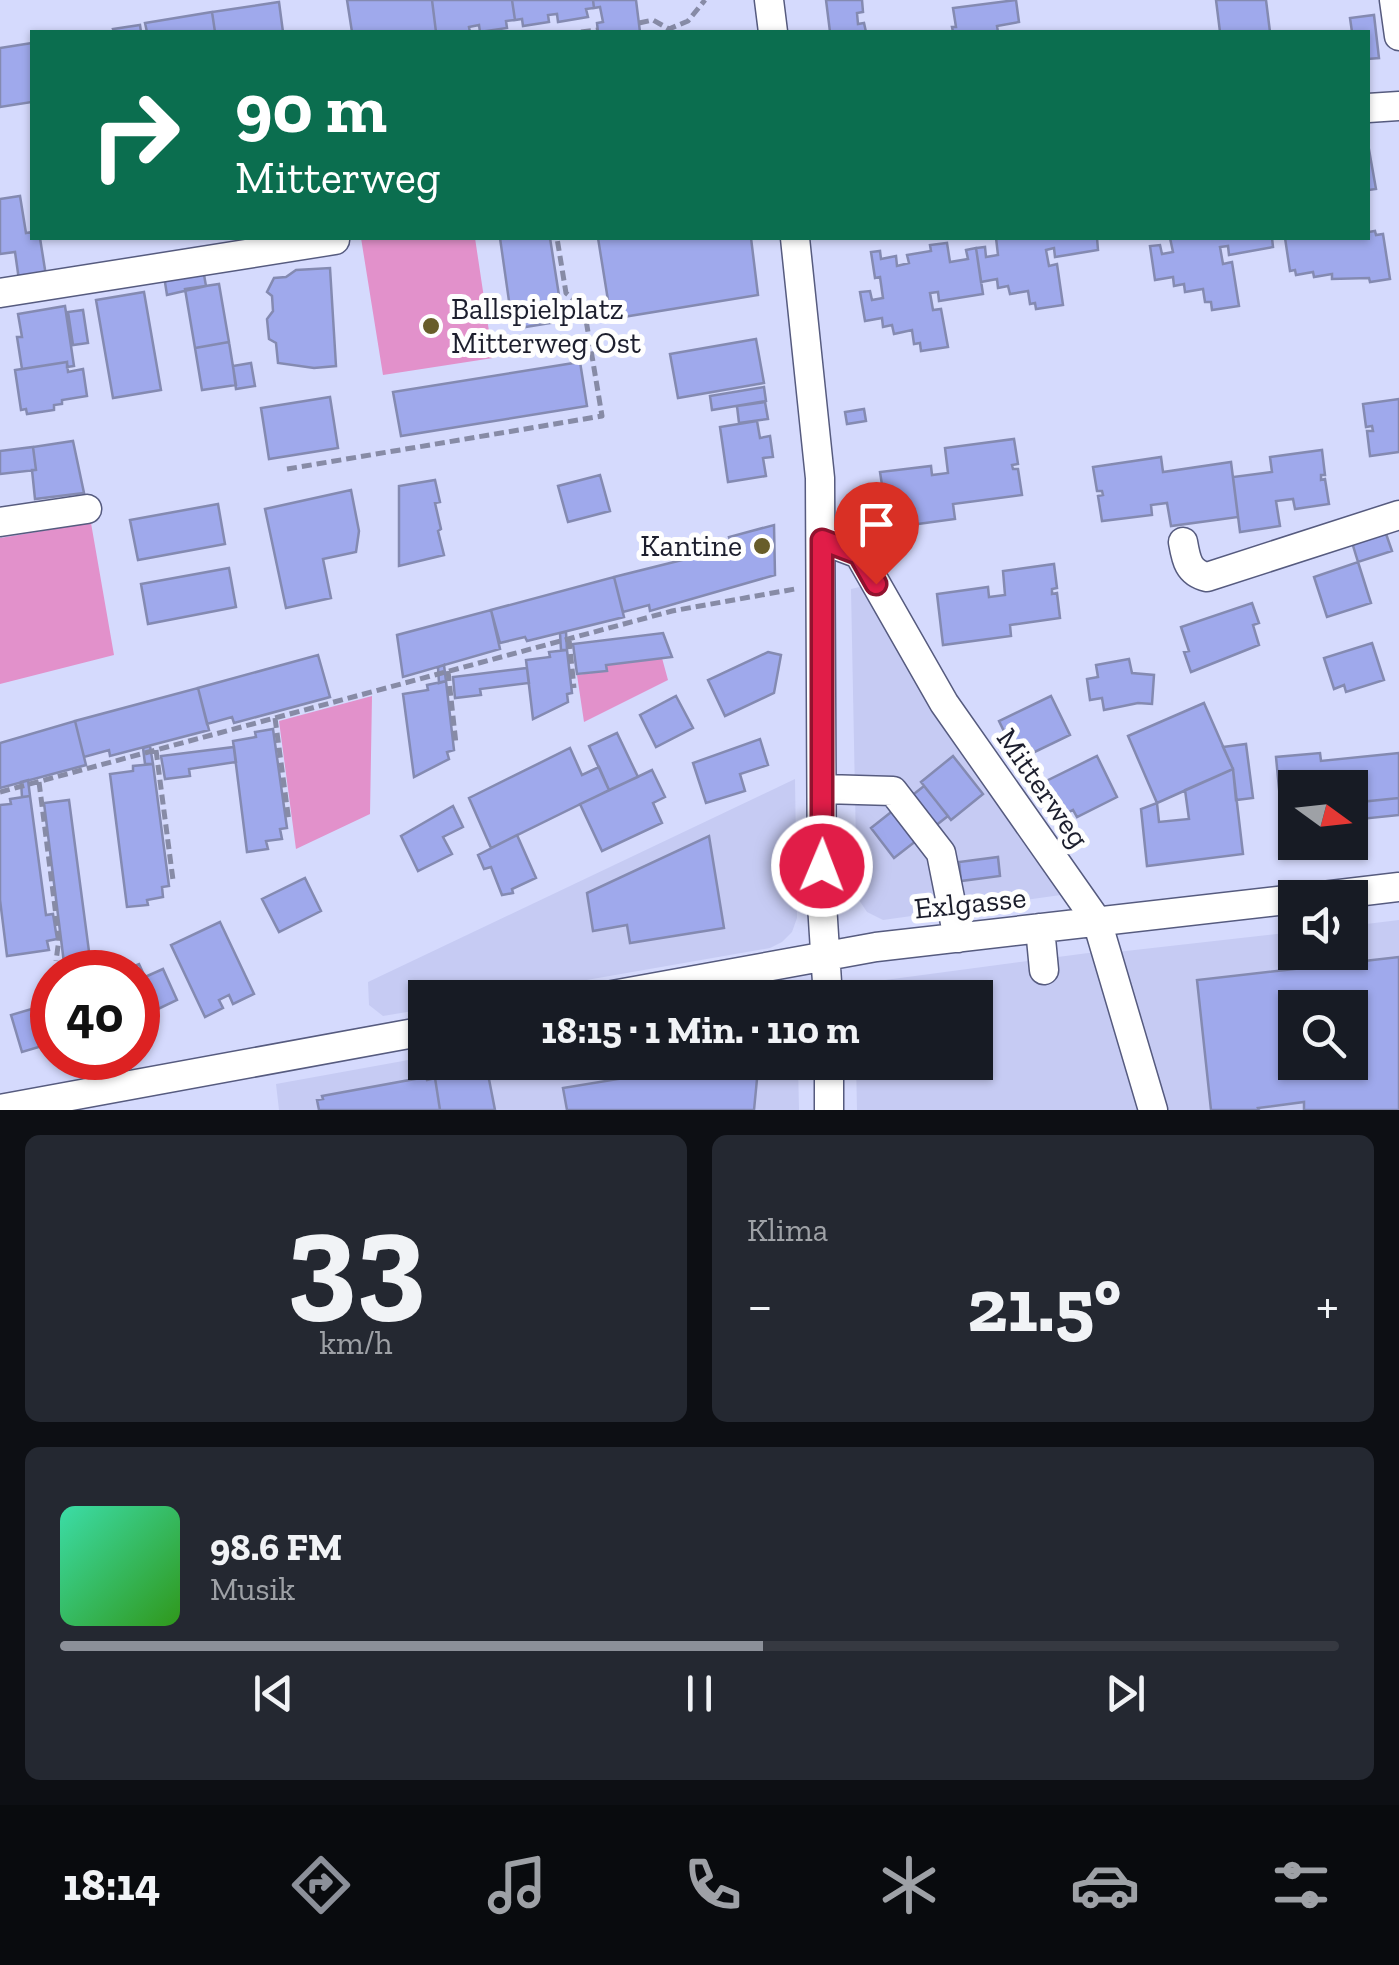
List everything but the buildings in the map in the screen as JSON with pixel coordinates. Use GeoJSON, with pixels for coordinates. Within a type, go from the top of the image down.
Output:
{"type":"FeatureCollection","features":[{"type":"Feature","properties":{"kind":"street"},"geometry":{"type":"LineString","coordinates":[[768,0],[773,30]]}},
{"type":"Feature","properties":{"kind":"street"},"geometry":{"type":"LineString","coordinates":[[1394,0],[1399,36]]}},
{"type":"Feature","properties":{"kind":"street"},"geometry":{"type":"LineString","coordinates":[[1370,108],[1399,106]]}},
{"type":"Feature","properties":{"kind":"street"},"geometry":{"type":"LineString","coordinates":[[0,293],[335,240]]}},
{"type":"Feature","properties":{"kind":"street"},"geometry":{"type":"LineString","coordinates":[[795,240],[820,478],[822,904],[827,980]]}},
{"type":"Feature","properties":{"kind":"street"},"geometry":{"type":"LineString","coordinates":[[0,522],[86,509]]}},
{"type":"Feature","properties":{"kind":"street"},"geometry":{"type":"LineString","coordinates":[[1183,542],[1188,566],[1207,577],[1399,515]]}},
{"type":"Feature","properties":{"kind":"street","name":"Mitterweg"},"geometry":{"type":"LineString","coordinates":[[822,540],[859,554],[944,703],[1097,921],[1153,1110]]}},
{"type":"Feature","properties":{"kind":"street"},"geometry":{"type":"LineString","coordinates":[[824,789],[893,791],[941,853],[958,938]]}},
{"type":"Feature","properties":{"kind":"street"},"geometry":{"type":"LineString","coordinates":[[1368,891],[1399,887]]}},
{"type":"Feature","properties":{"kind":"street","name":"Exlgasse"},"geometry":{"type":"LineString","coordinates":[[697,980],[876,947],[1278,901]]}},
{"type":"Feature","properties":{"kind":"street"},"geometry":{"type":"LineString","coordinates":[[1040,928],[1044,970]]}},
{"type":"Feature","properties":{"kind":"street"},"geometry":{"type":"LineString","coordinates":[[0,1109],[408,1034]]}},
{"type":"Feature","properties":{"kind":"street"},"geometry":{"type":"LineString","coordinates":[[829,1080],[830,1110]]}},
{"type":"Feature","properties":{"kind":"path"},"geometry":{"type":"LineString","coordinates":[[639,23],[653,20],[670,30],[680,27],[705,0]]}},
{"type":"Feature","properties":{"kind":"path"},"geometry":{"type":"LineString","coordinates":[[286,469],[602,416],[584,308],[566,293],[557,240]]}},
{"type":"Feature","properties":{"kind":"path"},"geometry":{"type":"LineString","coordinates":[[0,792],[672,611],[795,588]]}},
{"type":"Feature","properties":{"kind":"path"},"geometry":{"type":"LineString","coordinates":[[569,638],[574,688]]}},
{"type":"Feature","properties":{"kind":"path"},"geometry":{"type":"LineString","coordinates":[[448,671],[456,744]]}},
{"type":"Feature","properties":{"kind":"path"},"geometry":{"type":"LineString","coordinates":[[274,718],[289,822]]}},
{"type":"Feature","properties":{"kind":"path"},"geometry":{"type":"LineString","coordinates":[[156,750],[173,880]]}},
{"type":"Feature","properties":{"kind":"path"},"geometry":{"type":"LineString","coordinates":[[39,782],[58,950]]}},
{"type":"Feature","properties":{"kind":"shaded area","name":"Ballspielplatz Mitterweg Ost"},"geometry":{"type":"Polygon","coordinates":[[[361,240],[475,240],[493,358],[383,375],[361,240]]]}},
{"type":"Feature","properties":{"kind":"shaded area"},"geometry":{"type":"Polygon","coordinates":[[[91,523],[114,655],[0,684],[0,538],[91,523]]]}},
{"type":"Feature","properties":{"kind":"shaded area"},"geometry":{"type":"Polygon","coordinates":[[[864,586],[1068,894],[883,920],[867,912],[857,897],[851,589],[864,586]]]}},
{"type":"Feature","properties":{"kind":"shaded area"},"geometry":{"type":"Polygon","coordinates":[[[662,658],[668,680],[584,722],[577,675],[606,671],[606,665],[662,658]]]}},
{"type":"Feature","properties":{"kind":"shaded area"},"geometry":{"type":"Polygon","coordinates":[[[372,696],[370,814],[296,849],[279,721],[372,696]]]}},
{"type":"Feature","properties":{"kind":"shaded area"},"geometry":{"type":"Polygon","coordinates":[[[795,779],[797,918],[792,932],[770,948],[586,980],[408,980],[408,1012],[383,1016],[369,1005],[368,982],[795,779]]]}},
{"type":"Feature","properties":{"kind":"shaded area"},"geometry":{"type":"Polygon","coordinates":[[[1399,920],[1399,1110],[1163,1110],[1117,952],[1278,934],[1278,970],[1368,970],[1368,924],[1399,920]]]}},
{"type":"Feature","properties":{"kind":"shaded area"},"geometry":{"type":"Polygon","coordinates":[[[1096,952],[1144,1110],[857,1110],[856,1080],[993,1080],[993,980],[885,980],[1096,952]]]}},
{"type":"Feature","properties":{"kind":"shaded area"},"geometry":{"type":"Polygon","coordinates":[[[408,1060],[408,1080],[798,1080],[799,1110],[279,1110],[276,1084],[408,1060]]]}},
{"type":"Feature","properties":{"kind":"place","name":"Ballspielplatz Mitterweg Ost"},"geometry":{"type":"Point","coordinates":[431,326]}},
{"type":"Feature","properties":{"kind":"place","name":"Kantine"},"geometry":{"type":"Point","coordinates":[762,546]}},
{"type":"Feature","properties":{"kind":"route"},"geometry":{"type":"LineString","coordinates":[[822,866],[822,540],[859,554],[876,584]]}}]}
